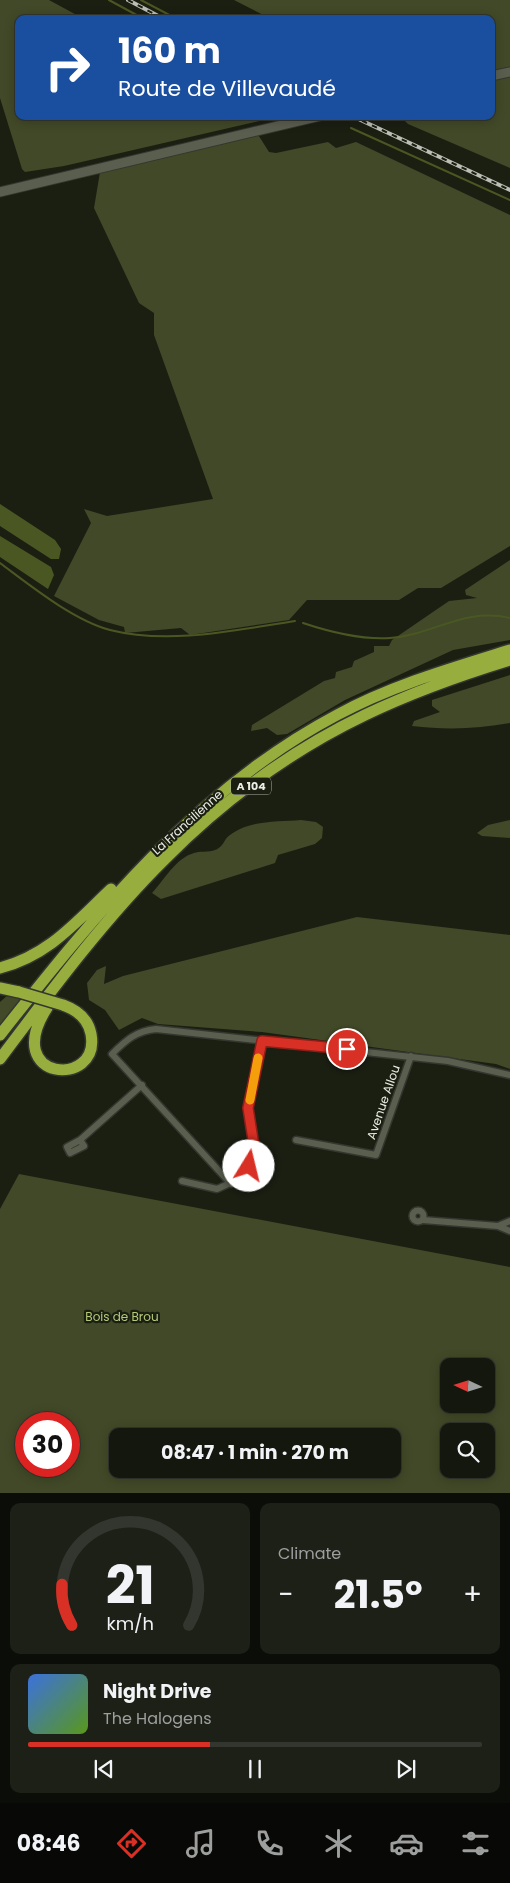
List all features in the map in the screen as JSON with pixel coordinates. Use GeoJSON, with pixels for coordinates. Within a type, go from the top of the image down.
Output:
{"type":"FeatureCollection","features":[{"type":"Feature","properties":{"kind":"highway","name":"La Francilienne"},"geometry":{"type":"LineString","coordinates":[[0,1036],[100,911],[145,863],[200,811],[290,741],[338,714],[389,691],[510,650]]}},
{"type":"Feature","properties":{"kind":"highway","name":"La Francilienne"},"geometry":{"type":"LineString","coordinates":[[0,1059],[50,993],[165,858],[230,801],[316,742],[365,715],[440,684],[510,660]]}},
{"type":"Feature","properties":{"kind":"highway"},"geometry":{"type":"LineString","coordinates":[[0,968],[32,958],[48,947],[135,866],[145,863]]}},
{"type":"Feature","properties":{"kind":"highway"},"geometry":{"type":"LineString","coordinates":[[0,988],[18,992],[63,1005],[73,1009],[84,1018],[90,1031],[92,1044],[82,1063],[72,1069],[61,1070],[43,1063],[35,1050],[36,1029],[48,1006],[50,993]]}},
{"type":"Feature","properties":{"kind":"main road"},"geometry":{"type":"LineString","coordinates":[[495,75],[510,72]]}},
{"type":"Feature","properties":{"kind":"main road"},"geometry":{"type":"LineString","coordinates":[[0,192],[302,120]]}},
{"type":"Feature","properties":{"kind":"street"},"geometry":{"type":"LineString","coordinates":[[231,1184],[112,1054],[136,1033],[156,1029],[411,1056],[448,1061],[510,1074]]}},
{"type":"Feature","properties":{"kind":"street"},"geometry":{"type":"LineString","coordinates":[[182,1181],[208,1188],[217,1188],[231,1184],[245,1173],[252,1157],[253,1136],[248,1108],[262,1041]]}},
{"type":"Feature","properties":{"kind":"street","name":"Avenue Allou"},"geometry":{"type":"LineString","coordinates":[[296,1140],[376,1155],[411,1056]]}},
{"type":"Feature","properties":{"kind":"street"},"geometry":{"type":"LineString","coordinates":[[80,1140],[142,1085]]}},
{"type":"Feature","properties":{"kind":"street"},"geometry":{"type":"LineString","coordinates":[[423,1220],[498,1226],[510,1231]]}},
{"type":"Feature","properties":{"kind":"street"},"geometry":{"type":"LineString","coordinates":[[498,1226],[510,1221]]}},
{"type":"Feature","properties":{"kind":"green space"},"geometry":{"type":"Polygon","coordinates":[[[0,0],[49,0],[77,15],[15,15],[15,120],[264,120],[64,166],[25,172],[22,169],[0,98],[0,0]]]}},
{"type":"Feature","properties":{"kind":"green space"},"geometry":{"type":"Polygon","coordinates":[[[234,0],[510,0],[510,168],[408,124],[404,120],[495,120],[495,15],[263,15],[234,0]]]}},
{"type":"Feature","properties":{"kind":"green space"},"geometry":{"type":"Polygon","coordinates":[[[257,133],[269,152],[276,153],[328,142],[336,148],[356,142],[510,215],[510,546],[441,588],[418,588],[399,600],[307,600],[289,620],[190,635],[181,628],[125,633],[124,627],[99,620],[54,596],[91,523],[84,509],[107,516],[213,499],[154,335],[154,313],[139,303],[94,208],[100,172],[257,133]]]}},
{"type":"Feature","properties":{"kind":"green space"},"geometry":{"type":"Polygon","coordinates":[[[510,560],[510,640],[453,650],[345,700],[287,734],[277,735],[267,728],[251,731],[252,725],[324,681],[335,678],[336,672],[352,667],[354,661],[374,652],[374,646],[389,646],[392,640],[449,601],[477,598],[466,595],[465,590],[510,560]]]}},
{"type":"Feature","properties":{"kind":"green space"},"geometry":{"type":"Polygon","coordinates":[[[510,675],[510,723],[486,727],[461,728],[412,726],[414,721],[440,712],[432,706],[432,700],[510,675]]]}},
{"type":"Feature","properties":{"kind":"green space"},"geometry":{"type":"Polygon","coordinates":[[[301,820],[316,822],[323,827],[322,838],[315,844],[278,855],[275,863],[161,899],[152,893],[182,860],[194,853],[217,849],[228,836],[238,830],[255,824],[301,820]]]}},
{"type":"Feature","properties":{"kind":"green space"},"geometry":{"type":"Polygon","coordinates":[[[510,820],[510,838],[482,836],[477,833],[488,825],[510,820]]]}},
{"type":"Feature","properties":{"kind":"green space"},"geometry":{"type":"Polygon","coordinates":[[[357,917],[510,935],[510,1069],[496,1064],[262,1032],[158,1024],[142,1018],[119,1030],[105,1010],[89,1000],[87,983],[97,970],[106,966],[104,984],[123,976],[357,917]]]}},
{"type":"Feature","properties":{"kind":"green space"},"geometry":{"type":"Polygon","coordinates":[[[9,994],[20,996],[19,1002],[0,1027],[0,1002],[9,994]]]}},
{"type":"Feature","properties":{"kind":"green space","name":"Bois de Brou"},"geometry":{"type":"Polygon","coordinates":[[[19,1174],[510,1267],[510,1493],[0,1493],[0,1209],[19,1174]]]}},
{"type":"Feature","properties":{"kind":"shaded area"},"geometry":{"type":"Polygon","coordinates":[[[0,504],[55,540],[61,549],[59,559],[51,559],[0,526],[0,504]]]}},
{"type":"Feature","properties":{"kind":"shaded area"},"geometry":{"type":"Polygon","coordinates":[[[0,536],[51,567],[54,575],[48,589],[0,557],[0,536]]]}},
{"type":"Feature","properties":{"kind":"waterway"},"geometry":{"type":"LineString","coordinates":[[109,0],[137,15]]}},
{"type":"Feature","properties":{"kind":"waterway"},"geometry":{"type":"LineString","coordinates":[[141,0],[169,15]]}},
{"type":"Feature","properties":{"kind":"waterway"},"geometry":{"type":"LineString","coordinates":[[351,128],[510,200]]}},
{"type":"Feature","properties":{"kind":"waterway"},"geometry":{"type":"LineString","coordinates":[[0,563],[67,610],[82,619],[110,630],[132,634],[179,636],[226,632],[295,621]]}},
{"type":"Feature","properties":{"kind":"waterway"},"geometry":{"type":"LineString","coordinates":[[303,623],[346,635],[390,638],[406,636],[478,616],[510,618]]}},
{"type":"Feature","properties":{"kind":"railway"},"geometry":{"type":"LineString","coordinates":[[128,0],[156,15]]}},
{"type":"Feature","properties":{"kind":"railway"},"geometry":{"type":"LineString","coordinates":[[361,120],[510,190]]}},
{"type":"Feature","properties":{"kind":"slow traffic"},"geometry":{"type":"LineString","coordinates":[[250,1100],[258,1058]]}},
{"type":"Feature","properties":{"kind":"route"},"geometry":{"type":"LineString","coordinates":[[249,1166],[254,1146],[253,1136],[249,1127],[248,1108],[262,1041],[347,1049]]}}]}
